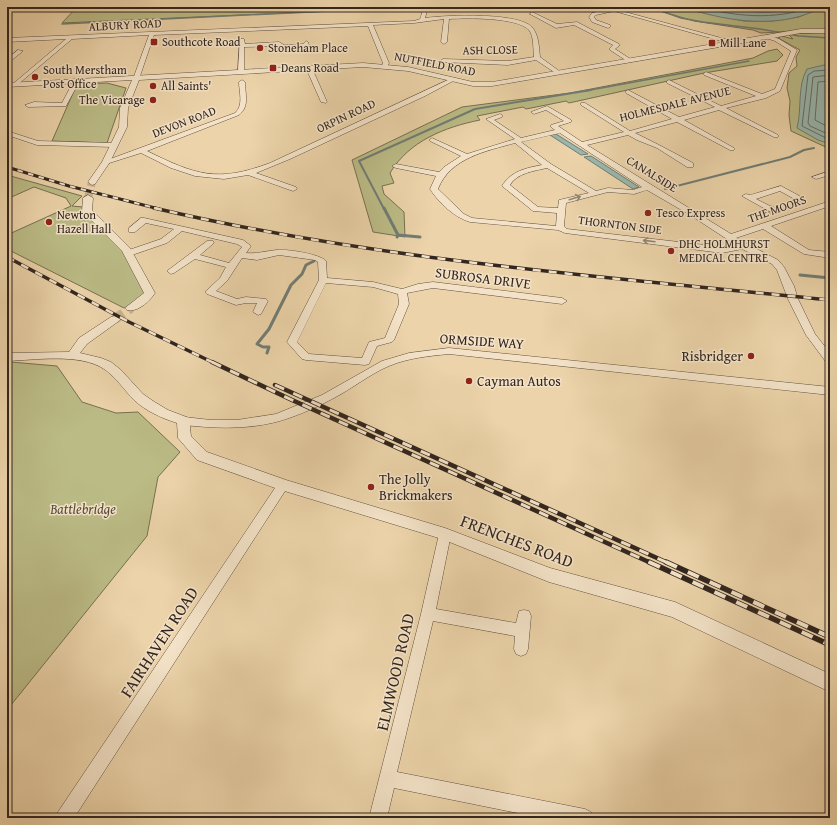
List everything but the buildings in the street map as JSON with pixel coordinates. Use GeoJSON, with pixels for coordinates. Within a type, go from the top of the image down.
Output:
{"type":"FeatureCollection","features":[{"type":"Feature","properties":{"kind":"street"},"geometry":{"type":"LineString","coordinates":[[422,20],[426,8]]}},
{"type":"Feature","properties":{"kind":"street"},"geometry":{"type":"LineString","coordinates":[[608,26],[594,21],[591,17],[594,14],[614,10],[734,43]]}},
{"type":"Feature","properties":{"kind":"street"},"geometry":{"type":"LineString","coordinates":[[532,14],[556,26],[575,23],[590,29],[617,46],[612,49],[629,60]]}},
{"type":"Feature","properties":{"kind":"street"},"geometry":{"type":"LineString","coordinates":[[444,42],[447,18]]}},
{"type":"Feature","properties":{"kind":"street","name":"ALBURY ROAD"},"geometry":{"type":"LineString","coordinates":[[7,40],[370,24],[447,18],[508,19],[523,23],[532,31],[537,58]]}},
{"type":"Feature","properties":{"kind":"street"},"geometry":{"type":"LineString","coordinates":[[370,24],[386,63],[385,66]]}},
{"type":"Feature","properties":{"kind":"street"},"geometry":{"type":"LineString","coordinates":[[241,71],[243,30]]}},
{"type":"Feature","properties":{"kind":"street","name":"NUTFIELD ROAD"},"geometry":{"type":"LineString","coordinates":[[7,85],[136,79],[241,71],[385,66],[408,68],[452,80],[474,84],[492,84],[689,49],[787,34],[830,31]]}},
{"type":"Feature","properties":{"kind":"street"},"geometry":{"type":"LineString","coordinates":[[92,182],[106,162],[123,127],[124,108],[142,64],[152,33]]}},
{"type":"Feature","properties":{"kind":"street"},"geometry":{"type":"LineString","coordinates":[[16,84],[71,37]]}},
{"type":"Feature","properties":{"kind":"street","name":"HOLMESDALE AVENUE"},"geometry":{"type":"LineString","coordinates":[[579,142],[629,133],[674,118],[717,106],[762,96],[778,90],[778,86],[794,50],[768,37]]}},
{"type":"Feature","properties":{"kind":"street"},"geometry":{"type":"LineString","coordinates":[[242,46],[279,44],[283,47],[306,46],[306,43]]}},
{"type":"Feature","properties":{"kind":"street"},"geometry":{"type":"LineString","coordinates":[[7,62],[20,52]]}},
{"type":"Feature","properties":{"kind":"street"},"geometry":{"type":"LineString","coordinates":[[537,58],[559,73]]}},
{"type":"Feature","properties":{"kind":"street","name":"ASH CLOSE"},"geometry":{"type":"LineString","coordinates":[[442,62],[508,63],[537,58]]}},
{"type":"Feature","properties":{"kind":"street"},"geometry":{"type":"LineString","coordinates":[[309,68],[324,102]]}},
{"type":"Feature","properties":{"kind":"street"},"geometry":{"type":"LineString","coordinates":[[706,74],[762,96]]}},
{"type":"Feature","properties":{"kind":"street","name":"ORPIN ROAD"},"geometry":{"type":"LineString","coordinates":[[142,151],[192,174],[218,177],[250,173],[273,165],[452,80]]}},
{"type":"Feature","properties":{"kind":"street"},"geometry":{"type":"LineString","coordinates":[[28,104],[64,105],[76,82]]}},
{"type":"Feature","properties":{"kind":"street","name":"DEVON ROAD"},"geometry":{"type":"LineString","coordinates":[[106,162],[142,151],[242,110],[242,82]]}},
{"type":"Feature","properties":{"kind":"street"},"geometry":{"type":"LineString","coordinates":[[669,82],[776,136]]}},
{"type":"Feature","properties":{"kind":"street"},"geometry":{"type":"LineString","coordinates":[[628,92],[732,149]]}},
{"type":"Feature","properties":{"kind":"street"},"geometry":{"type":"LineString","coordinates":[[583,104],[639,139],[659,147],[690,165]]}},
{"type":"Feature","properties":{"kind":"street"},"geometry":{"type":"LineString","coordinates":[[534,112],[547,108],[569,122],[553,126],[561,131]]}},
{"type":"Feature","properties":{"kind":"street"},"geometry":{"type":"LineString","coordinates":[[500,116],[488,118],[548,166],[593,192]]}},
{"type":"Feature","properties":{"kind":"street","name":"HOLMESDALE AVENUE"},"geometry":{"type":"LineString","coordinates":[[579,142],[622,129],[674,118]]}},
{"type":"Feature","properties":{"kind":"street"},"geometry":{"type":"LineString","coordinates":[[560,227],[549,228],[465,218],[437,194],[434,189],[440,177],[448,168],[466,156],[518,141],[561,131]]}},
{"type":"Feature","properties":{"kind":"street","name":"CANALSIDE"},"geometry":{"type":"LineString","coordinates":[[561,131],[743,246],[774,262],[781,269],[793,299],[811,334],[830,360]]}},
{"type":"Feature","properties":{"kind":"street"},"geometry":{"type":"LineString","coordinates":[[7,133],[37,143],[114,145]]}},
{"type":"Feature","properties":{"kind":"street"},"geometry":{"type":"LineString","coordinates":[[432,140],[466,156]]}},
{"type":"Feature","properties":{"kind":"street"},"geometry":{"type":"LineString","coordinates":[[396,166],[440,177]]}},
{"type":"Feature","properties":{"kind":"street"},"geometry":{"type":"LineString","coordinates":[[548,166],[521,173],[510,180],[506,186],[534,207],[561,211]]}},
{"type":"Feature","properties":{"kind":"street","name":"ORPIN ROAD"},"geometry":{"type":"LineString","coordinates":[[250,173],[293,190]]}},
{"type":"Feature","properties":{"kind":"street"},"geometry":{"type":"LineString","coordinates":[[816,177],[830,173]]}},
{"type":"Feature","properties":{"kind":"street"},"geometry":{"type":"LineString","coordinates":[[510,180],[521,182]]}},
{"type":"Feature","properties":{"kind":"street","name":"THORNTON SIDE"},"geometry":{"type":"LineString","coordinates":[[648,187],[634,192],[608,190],[593,192],[562,202],[560,227],[565,231],[722,250],[743,246]]}},
{"type":"Feature","properties":{"kind":"street"},"geometry":{"type":"LineString","coordinates":[[786,219],[747,196],[781,188],[830,213]]}},
{"type":"Feature","properties":{"kind":"street"},"geometry":{"type":"LineString","coordinates":[[88,198],[87,211],[129,254],[150,293],[132,308]]}},
{"type":"Feature","properties":{"kind":"street","name":"THE MOORS"},"geometry":{"type":"LineString","coordinates":[[731,237],[830,203]]}},
{"type":"Feature","properties":{"kind":"street"},"geometry":{"type":"LineString","coordinates":[[132,230],[144,220],[240,242],[247,246],[231,266],[224,279],[210,292],[236,302],[246,300],[263,301],[258,312]]}},
{"type":"Feature","properties":{"kind":"street"},"geometry":{"type":"LineString","coordinates":[[765,226],[807,252],[830,255]]}},
{"type":"Feature","properties":{"kind":"street"},"geometry":{"type":"LineString","coordinates":[[129,254],[164,240],[180,228]]}},
{"type":"Feature","properties":{"kind":"street"},"geometry":{"type":"LineString","coordinates":[[171,271],[194,256],[210,243]]}},
{"type":"Feature","properties":{"kind":"street"},"geometry":{"type":"LineString","coordinates":[[240,255],[258,256],[279,252],[318,258],[322,261],[323,280],[292,342],[306,357],[365,362],[373,344],[389,340],[404,304],[402,292],[390,287],[357,282],[323,280]]}},
{"type":"Feature","properties":{"kind":"street"},"geometry":{"type":"LineString","coordinates":[[194,256],[231,266]]}},
{"type":"Feature","properties":{"kind":"street","name":"SUBROSA DRIVE"},"geometry":{"type":"LineString","coordinates":[[402,292],[418,287],[433,285],[562,302]]}},
{"type":"Feature","properties":{"kind":"street"},"geometry":{"type":"LineString","coordinates":[[72,356],[83,341],[115,319]]}},
{"type":"Feature","properties":{"kind":"street","name":"ORMSIDE WAY"},"geometry":{"type":"LineString","coordinates":[[7,357],[72,356],[88,358],[105,364],[119,374],[143,400],[164,414],[184,421],[222,425],[265,421],[289,414],[330,395],[360,376],[387,363],[417,355],[449,351],[830,391]]}},
{"type":"Feature","properties":{"kind":"street","name":"FRENCHES ROAD"},"geometry":{"type":"LineString","coordinates":[[184,421],[183,428],[185,438],[202,456],[283,485],[445,534],[549,576],[675,610],[830,683]]}},
{"type":"Feature","properties":{"kind":"street","name":"FAIRHAVEN ROAD"},"geometry":{"type":"LineString","coordinates":[[64,818],[283,485]]}},
{"type":"Feature","properties":{"kind":"street","name":"ELMWOOD ROAD"},"geometry":{"type":"LineString","coordinates":[[378,818],[428,614],[445,534]]}},
{"type":"Feature","properties":{"kind":"street"},"geometry":{"type":"LineString","coordinates":[[428,614],[523,631]]}},
{"type":"Feature","properties":{"kind":"street"},"geometry":{"type":"LineString","coordinates":[[521,649],[524,616]]}},
{"type":"Feature","properties":{"kind":"street"},"geometry":{"type":"LineString","coordinates":[[388,779],[585,818]]}},
{"type":"Feature","properties":{"kind":"green space"},"geometry":{"type":"Polygon","coordinates":[[[77,7],[421,7],[62,23],[77,7]]]}},
{"type":"Feature","properties":{"kind":"green space"},"geometry":{"type":"Polygon","coordinates":[[[646,7],[684,7],[694,11],[744,21],[772,21],[799,17],[820,7],[830,7],[830,29],[761,33],[753,30],[694,21],[646,7]]]}},
{"type":"Feature","properties":{"kind":"green space"},"geometry":{"type":"Polygon","coordinates":[[[830,32],[830,149],[791,131],[789,115],[790,101],[787,88],[789,73],[797,66],[796,57],[800,50],[778,38],[782,36],[793,39],[788,34],[830,32]]]}},
{"type":"Feature","properties":{"kind":"green space"},"geometry":{"type":"Polygon","coordinates":[[[777,49],[783,55],[777,61],[704,73],[569,103],[566,101],[526,109],[523,107],[477,116],[480,120],[441,131],[429,137],[407,152],[390,173],[394,183],[382,186],[384,194],[404,212],[405,237],[373,232],[352,160],[462,107],[570,93],[753,58],[768,51],[777,49]]]}},
{"type":"Feature","properties":{"kind":"green space"},"geometry":{"type":"Polygon","coordinates":[[[107,83],[126,88],[107,143],[52,141],[77,84],[107,83]]]}},
{"type":"Feature","properties":{"kind":"green space"},"geometry":{"type":"Polygon","coordinates":[[[7,175],[82,196],[72,206],[83,207],[128,257],[145,295],[124,308],[7,249],[7,246],[12,242],[7,239],[7,235],[71,206],[66,198],[34,187],[7,199],[7,175]]]}},
{"type":"Feature","properties":{"kind":"green space","name":"Battlebridge"},"geometry":{"type":"Polygon","coordinates":[[[11,362],[57,366],[82,402],[116,413],[138,412],[180,452],[158,477],[147,536],[7,710],[7,366],[11,362]]]}},
{"type":"Feature","properties":{"kind":"water"},"geometry":{"type":"Polygon","coordinates":[[[684,7],[820,7],[809,13],[777,21],[745,21],[713,16],[684,7]]]}},
{"type":"Feature","properties":{"kind":"water"},"geometry":{"type":"Polygon","coordinates":[[[824,65],[830,66],[830,144],[818,140],[797,128],[802,83],[807,69],[824,65]]]}},
{"type":"Feature","properties":{"kind":"water"},"geometry":{"type":"Polygon","coordinates":[[[556,134],[588,154],[581,155],[550,135],[556,134]]]}},
{"type":"Feature","properties":{"kind":"water"},"geometry":{"type":"Polygon","coordinates":[[[591,156],[639,187],[633,189],[584,157],[591,156]]]}},
{"type":"Feature","properties":{"kind":"waterway"},"geometry":{"type":"LineString","coordinates":[[62,24],[412,7]]}},
{"type":"Feature","properties":{"kind":"waterway"},"geometry":{"type":"LineString","coordinates":[[650,7],[681,18],[703,22],[760,29],[799,36],[830,38]]}},
{"type":"Feature","properties":{"kind":"waterway"},"geometry":{"type":"LineString","coordinates":[[586,91],[749,61]]}},
{"type":"Feature","properties":{"kind":"waterway"},"geometry":{"type":"LineString","coordinates":[[586,91],[591,90]]}},
{"type":"Feature","properties":{"kind":"waterway"},"geometry":{"type":"LineString","coordinates":[[384,209],[359,161],[475,109],[586,91]]}},
{"type":"Feature","properties":{"kind":"waterway"},"geometry":{"type":"LineString","coordinates":[[665,189],[790,157],[804,150],[814,148]]}},
{"type":"Feature","properties":{"kind":"waterway"},"geometry":{"type":"LineString","coordinates":[[384,208],[398,235]]}},
{"type":"Feature","properties":{"kind":"waterway"},"geometry":{"type":"LineString","coordinates":[[398,235],[420,237]]}},
{"type":"Feature","properties":{"kind":"waterway"},"geometry":{"type":"LineString","coordinates":[[267,353],[269,347],[263,347],[257,344],[269,329],[291,285],[302,274],[306,265],[314,261]]}},
{"type":"Feature","properties":{"kind":"waterway"},"geometry":{"type":"LineString","coordinates":[[800,275],[830,278]]}},
{"type":"Feature","properties":{"kind":"tunnel"},"geometry":{"type":"LineString","coordinates":[[88,198],[92,182]]}},
{"type":"Feature","properties":{"kind":"tunnel"},"geometry":{"type":"LineString","coordinates":[[769,209],[775,212]]}},
{"type":"Feature","properties":{"kind":"tunnel"},"geometry":{"type":"LineString","coordinates":[[115,319],[131,308]]}},
{"type":"Feature","properties":{"kind":"railway"},"geometry":{"type":"LineString","coordinates":[[7,167],[69,186],[159,209]]}},
{"type":"Feature","properties":{"kind":"railway"},"geometry":{"type":"LineString","coordinates":[[154,208],[238,226],[406,254],[490,265],[830,300]]}},
{"type":"Feature","properties":{"kind":"railway"},"geometry":{"type":"LineString","coordinates":[[7,257],[129,322],[214,363]]}},
{"type":"Feature","properties":{"kind":"railway"},"geometry":{"type":"LineString","coordinates":[[212,362],[292,400],[651,563]]}},
{"type":"Feature","properties":{"kind":"railway"},"geometry":{"type":"LineString","coordinates":[[275,385],[668,563]]}},
{"type":"Feature","properties":{"kind":"railway"},"geometry":{"type":"LineString","coordinates":[[649,562],[830,645]]}},
{"type":"Feature","properties":{"kind":"railway"},"geometry":{"type":"LineString","coordinates":[[666,562],[830,637]]}},
{"type":"Feature","properties":{"kind":"place","name":"Southcote Road"},"geometry":{"type":"Point","coordinates":[154,42]}},
{"type":"Feature","properties":{"kind":"place","name":"Mill Lane"},"geometry":{"type":"Point","coordinates":[712,43]}},
{"type":"Feature","properties":{"kind":"place","name":"Stoneham Place"},"geometry":{"type":"Point","coordinates":[260,48]}},
{"type":"Feature","properties":{"kind":"place","name":"Deans Road"},"geometry":{"type":"Point","coordinates":[273,68]}},
{"type":"Feature","properties":{"kind":"place","name":"South Merstham Post Office"},"geometry":{"type":"Point","coordinates":[35,77]}},
{"type":"Feature","properties":{"kind":"place","name":"All Saints'"},"geometry":{"type":"Point","coordinates":[153,86]}},
{"type":"Feature","properties":{"kind":"place","name":"The Vicarage"},"geometry":{"type":"Point","coordinates":[153,100]}},
{"type":"Feature","properties":{"kind":"place","name":"Tesco Express"},"geometry":{"type":"Point","coordinates":[648,213]}},
{"type":"Feature","properties":{"kind":"place","name":"Newton Hazell Hall"},"geometry":{"type":"Point","coordinates":[49,222]}},
{"type":"Feature","properties":{"kind":"place","name":"DHC HOLMHURST MEDICAL CENTRE"},"geometry":{"type":"Point","coordinates":[671,251]}},
{"type":"Feature","properties":{"kind":"place","name":"Risbridger"},"geometry":{"type":"Point","coordinates":[751,356]}},
{"type":"Feature","properties":{"kind":"place","name":"Cayman Autos"},"geometry":{"type":"Point","coordinates":[469,381]}},
{"type":"Feature","properties":{"kind":"place","name":"The Jolly Brickmakers"},"geometry":{"type":"Point","coordinates":[371,487]}}]}
